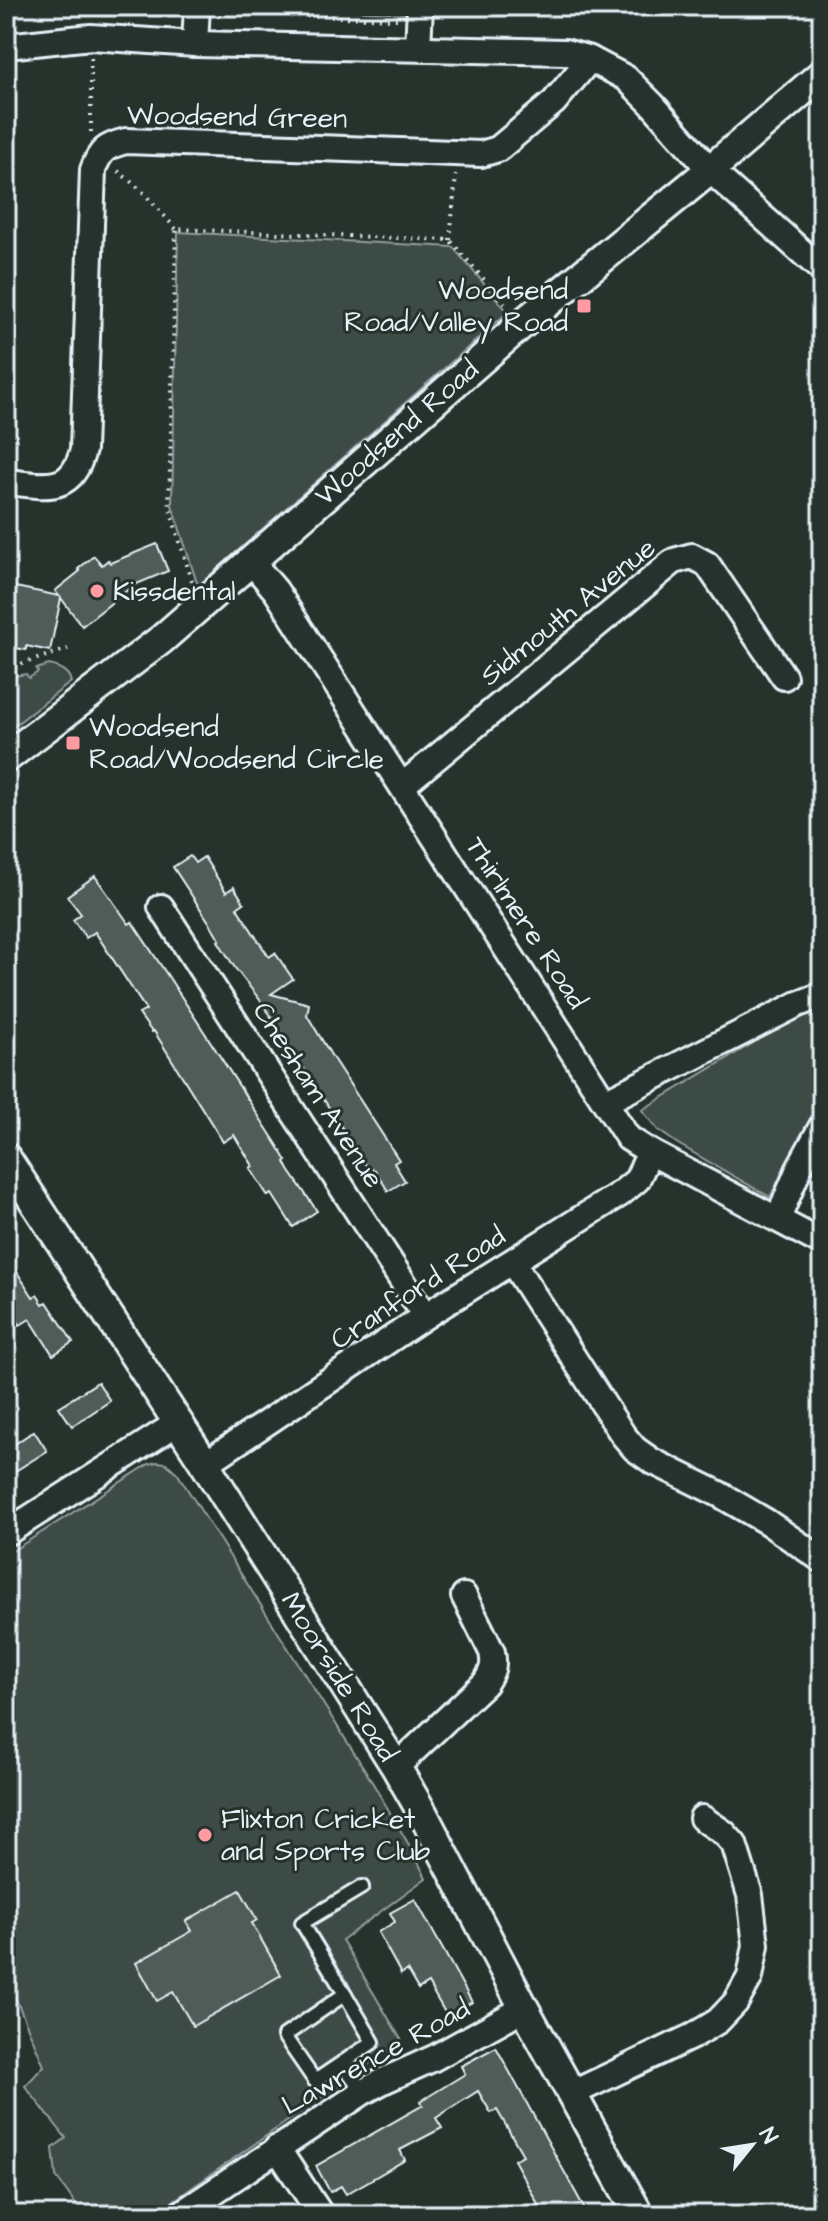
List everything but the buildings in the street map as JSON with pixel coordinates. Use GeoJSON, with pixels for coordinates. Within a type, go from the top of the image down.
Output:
{"type":"FeatureCollection","features":[{"type":"Feature","properties":{"kind":"street"},"geometry":{"type":"LineString","coordinates":[[195,44],[197,9]]}},
{"type":"Feature","properties":{"kind":"street"},"geometry":{"type":"LineString","coordinates":[[418,48],[420,13]]}},
{"type":"Feature","properties":{"kind":"street"},"geometry":{"type":"LineString","coordinates":[[6,46],[91,37],[195,44],[565,52],[590,59],[626,78],[710,170],[822,270]]}},
{"type":"Feature","properties":{"kind":"street","name":"Woodsend Green"},"geometry":{"type":"LineString","coordinates":[[6,482],[55,486],[70,478],[80,463],[83,450],[93,170],[98,155],[112,145],[126,141],[481,154],[498,149],[554,102],[590,59]]}},
{"type":"Feature","properties":{"kind":"street","name":"Woodsend Road"},"geometry":{"type":"LineString","coordinates":[[6,758],[162,639],[522,324],[822,74]]}},
{"type":"Feature","properties":{"kind":"street","name":"Sidmouth Avenue"},"geometry":{"type":"LineString","coordinates":[[402,786],[674,561],[692,556],[707,564],[784,677]]}},
{"type":"Feature","properties":{"kind":"street","name":"Thirlmere Road"},"geometry":{"type":"LineString","coordinates":[[250,560],[276,591],[628,1138],[822,1243]]}},
{"type":"Feature","properties":{"kind":"street","name":"Chesham Avenue"},"geometry":{"type":"LineString","coordinates":[[161,907],[425,1316]]}},
{"type":"Feature","properties":{"kind":"street"},"geometry":{"type":"LineString","coordinates":[[605,1102],[798,1004],[822,995]]}},
{"type":"Feature","properties":{"kind":"street"},"geometry":{"type":"LineString","coordinates":[[778,1219],[800,1166],[822,1126]]}},
{"type":"Feature","properties":{"kind":"street","name":"Cranford Road"},"geometry":{"type":"LineString","coordinates":[[205,1464],[425,1316],[620,1194],[637,1180],[650,1152]]}},
{"type":"Feature","properties":{"kind":"street","name":"Moorside Road"},"geometry":{"type":"LineString","coordinates":[[6,1158],[179,1422],[396,1767],[639,2215]]}},
{"type":"Feature","properties":{"kind":"street"},"geometry":{"type":"LineString","coordinates":[[513,1263],[635,1449],[767,1522],[822,1560]]}},
{"type":"Feature","properties":{"kind":"street"},"geometry":{"type":"LineString","coordinates":[[6,1533],[179,1422]]}},
{"type":"Feature","properties":{"kind":"street"},"geometry":{"type":"LineString","coordinates":[[396,1767],[485,1683],[493,1670],[495,1662],[492,1652],[464,1596]]}},
{"type":"Feature","properties":{"kind":"street"},"geometry":{"type":"LineString","coordinates":[[571,2094],[718,2021],[736,2002],[750,1977],[756,1945],[750,1895],[734,1844],[702,1818]]}},
{"type":"Feature","properties":{"kind":"street","name":"Lawrence Road"},"geometry":{"type":"LineString","coordinates":[[179,2215],[363,2092],[434,2058],[524,2008]]}},
{"type":"Feature","properties":{"kind":"street"},"geometry":{"type":"LineString","coordinates":[[277,2148],[321,2215]]}},
{"type":"Feature","properties":{"kind":"lane"},"geometry":{"type":"LineString","coordinates":[[345,1994],[284,2036],[315,2081],[373,2042],[345,1994],[302,1923],[362,1887]]}},
{"type":"Feature","properties":{"kind":"lane"},"geometry":{"type":"LineString","coordinates":[[342,2063],[363,2092]]}},
{"type":"Feature","properties":{"kind":"path"},"geometry":{"type":"LineString","coordinates":[[197,9],[420,13]]}},
{"type":"Feature","properties":{"kind":"path"},"geometry":{"type":"LineString","coordinates":[[91,37],[91,132],[98,155],[142,191],[176,229],[169,507],[200,606]]}},
{"type":"Feature","properties":{"kind":"path"},"geometry":{"type":"LineString","coordinates":[[458,153],[450,240],[522,324]]}},
{"type":"Feature","properties":{"kind":"path"},"geometry":{"type":"LineString","coordinates":[[176,229],[450,240]]}},
{"type":"Feature","properties":{"kind":"path"},"geometry":{"type":"LineString","coordinates":[[6,669],[68,649]]}},
{"type":"Feature","properties":{"kind":"shaded area"},"geometry":{"type":"Polygon","coordinates":[[[267,6],[408,6],[408,13],[267,6]]]}},
{"type":"Feature","properties":{"kind":"shaded area"},"geometry":{"type":"Polygon","coordinates":[[[178,232],[453,247],[508,312],[198,586],[172,505],[178,232]]]}},
{"type":"Feature","properties":{"kind":"shaded area"},"geometry":{"type":"Polygon","coordinates":[[[49,665],[63,670],[71,682],[6,732],[6,675],[26,674],[29,678],[38,672],[36,669],[49,665]]]}},
{"type":"Feature","properties":{"kind":"shaded area"},"geometry":{"type":"Polygon","coordinates":[[[822,1007],[822,1096],[770,1197],[678,1144],[658,1130],[642,1110],[794,1018],[822,1007]]]}},
{"type":"Feature","properties":{"kind":"shaded area","name":"Flixton Cricket and Sports Club"},"geometry":{"type":"Polygon","coordinates":[[[166,1463],[177,1473],[365,1770],[426,1878],[342,1940],[402,2041],[153,2215],[83,2215],[56,2176],[53,2148],[66,2138],[25,2086],[44,2066],[6,1975],[6,1555],[149,1464],[166,1463]]]}},
{"type":"Feature","properties":{"kind":"place","name":"Woodsend Road/Valley Road"},"geometry":{"type":"Point","coordinates":[584,306]}},
{"type":"Feature","properties":{"kind":"place","name":"Kissdental"},"geometry":{"type":"Point","coordinates":[97,591]}},
{"type":"Feature","properties":{"kind":"place","name":"Woodsend Road/Woodsend Circle"},"geometry":{"type":"Point","coordinates":[73,743]}},
{"type":"Feature","properties":{"kind":"place","name":"Flixton Cricket and Sports Club"},"geometry":{"type":"Point","coordinates":[205,1835]}}]}
